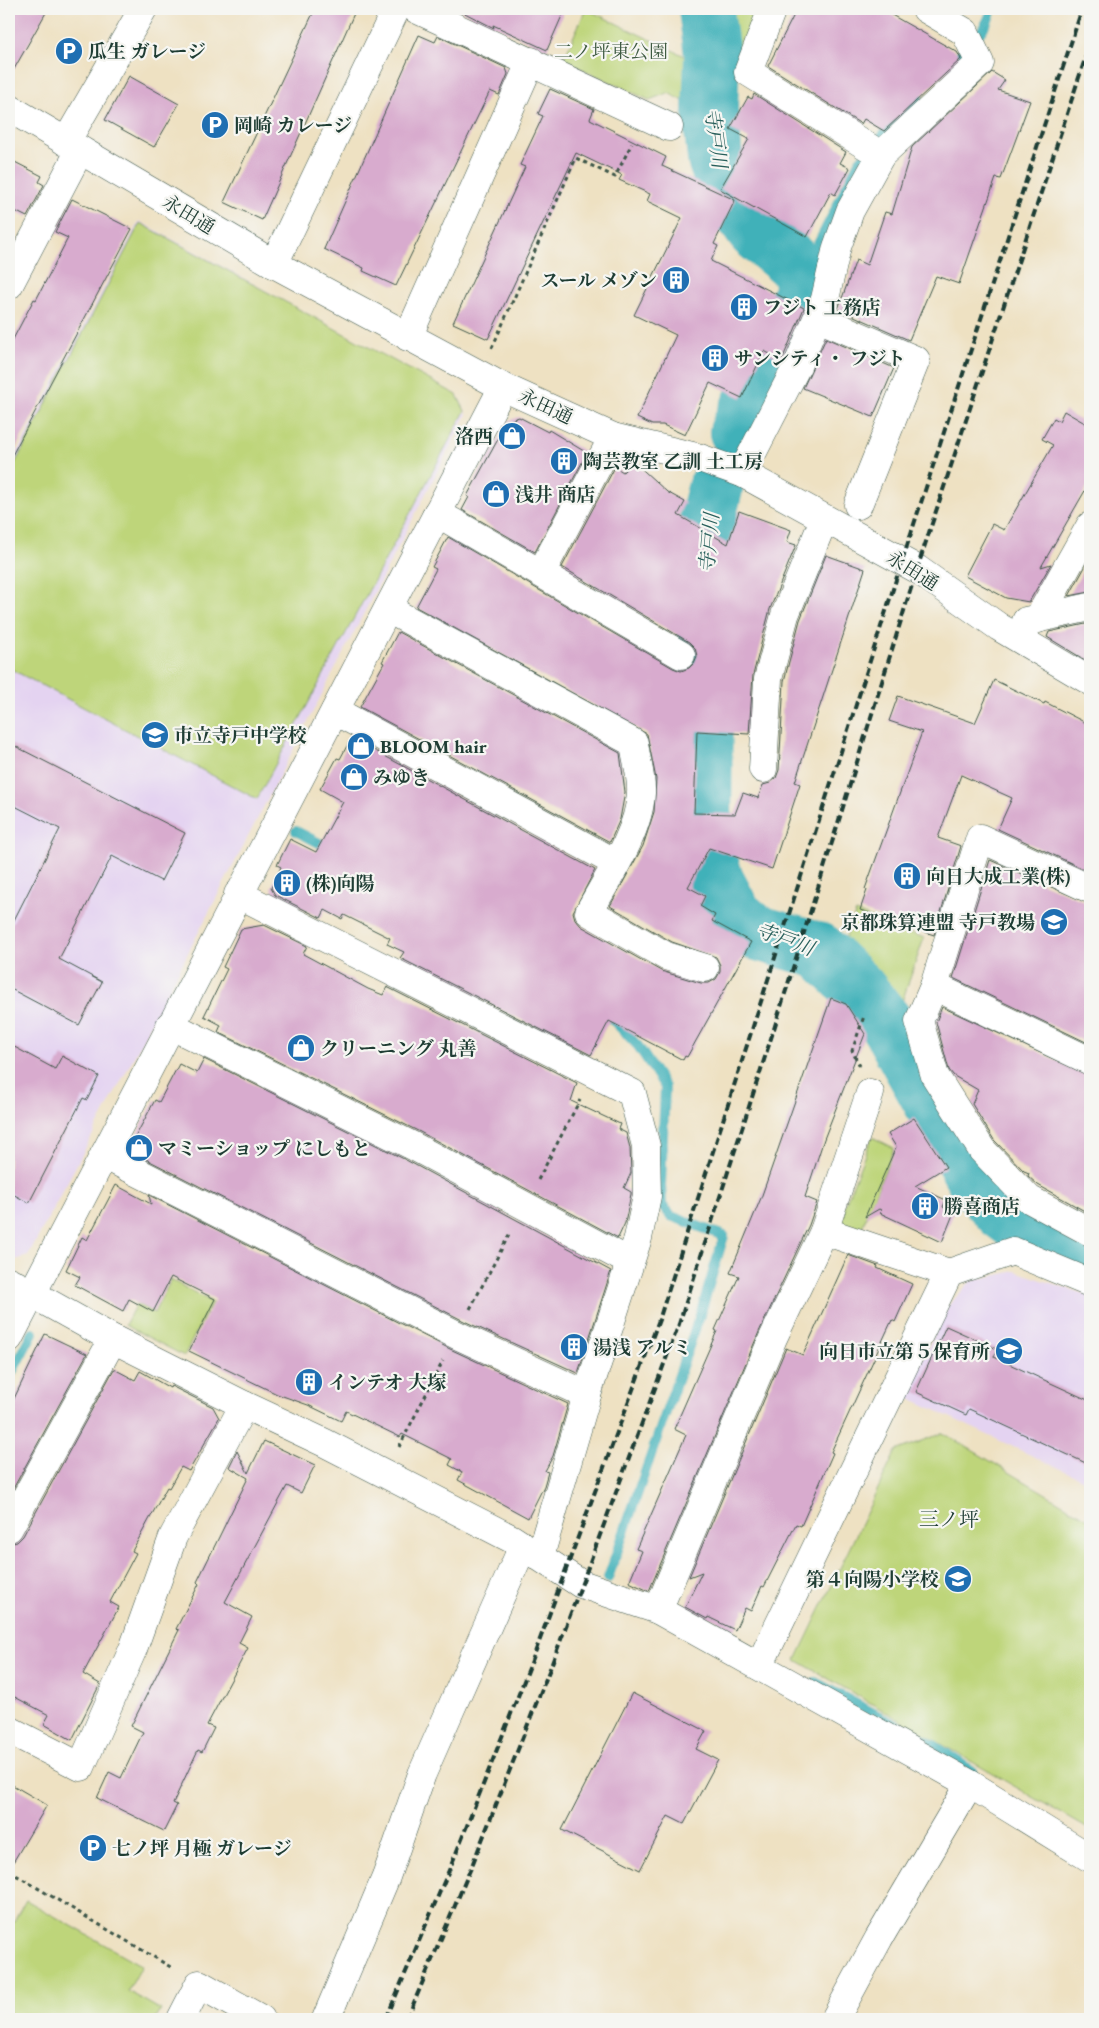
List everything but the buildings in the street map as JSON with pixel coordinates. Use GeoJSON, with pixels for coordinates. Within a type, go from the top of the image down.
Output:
{"type":"FeatureCollection","features":[{"type":"Feature","properties":{"kind":"street"},"geometry":{"type":"LineString","coordinates":[[9,285],[73,146],[143,9]]}},
{"type":"Feature","properties":{"kind":"street"},"geometry":{"type":"LineString","coordinates":[[274,264],[396,9]]}},
{"type":"Feature","properties":{"kind":"street"},"geometry":{"type":"LineString","coordinates":[[416,9],[657,121]]}},
{"type":"Feature","properties":{"kind":"street"},"geometry":{"type":"LineString","coordinates":[[772,9],[748,72],[881,155]]}},
{"type":"Feature","properties":{"kind":"street"},"geometry":{"type":"LineString","coordinates":[[742,473],[798,364],[825,299],[837,247],[850,211],[881,155],[980,64],[965,32],[926,9]]}},
{"type":"Feature","properties":{"kind":"street"},"geometry":{"type":"LineString","coordinates":[[408,337],[530,61]]}},
{"type":"Feature","properties":{"kind":"street","name":"永田通"},"geometry":{"type":"LineString","coordinates":[[9,108],[274,264],[503,386],[613,437],[697,457],[742,473],[917,569],[999,627],[1090,681]]}},
{"type":"Feature","properties":{"kind":"street"},"geometry":{"type":"LineString","coordinates":[[818,318],[916,360],[858,505]]}},
{"type":"Feature","properties":{"kind":"street"},"geometry":{"type":"LineString","coordinates":[[9,1338],[503,386]]}},
{"type":"Feature","properties":{"kind":"street"},"geometry":{"type":"LineString","coordinates":[[541,573],[613,437]]}},
{"type":"Feature","properties":{"kind":"street"},"geometry":{"type":"LineString","coordinates":[[437,512],[680,655]]}},
{"type":"Feature","properties":{"kind":"street"},"geometry":{"type":"LineString","coordinates":[[763,769],[768,679],[786,615],[824,519]]}},
{"type":"Feature","properties":{"kind":"street"},"geometry":{"type":"LineString","coordinates":[[1038,619],[1090,526]]}},
{"type":"Feature","properties":{"kind":"street"},"geometry":{"type":"LineString","coordinates":[[999,627],[1090,607]]}},
{"type":"Feature","properties":{"kind":"street"},"geometry":{"type":"LineString","coordinates":[[388,609],[634,743],[641,791],[638,816],[616,863],[589,912],[666,956],[704,968]]}},
{"type":"Feature","properties":{"kind":"street"},"geometry":{"type":"LineString","coordinates":[[335,711],[616,863]]}},
{"type":"Feature","properties":{"kind":"street"},"geometry":{"type":"LineString","coordinates":[[1090,889],[980,838],[934,986],[919,1022],[935,1076],[982,1150],[1029,1199],[1090,1232]]}},
{"type":"Feature","properties":{"kind":"street"},"geometry":{"type":"LineString","coordinates":[[238,894],[594,1072],[632,1093],[646,1146],[647,1196],[630,1262],[587,1395],[532,1551],[422,1774],[386,1877],[326,2019]]}},
{"type":"Feature","properties":{"kind":"street"},"geometry":{"type":"LineString","coordinates":[[934,986],[1090,1061]]}},
{"type":"Feature","properties":{"kind":"street"},"geometry":{"type":"LineString","coordinates":[[170,1025],[413,1146],[630,1262]]}},
{"type":"Feature","properties":{"kind":"street"},"geometry":{"type":"LineString","coordinates":[[658,1610],[773,1338],[824,1231],[870,1094]]}},
{"type":"Feature","properties":{"kind":"street"},"geometry":{"type":"LineString","coordinates":[[104,1155],[457,1335],[587,1395]]}},
{"type":"Feature","properties":{"kind":"street"},"geometry":{"type":"LineString","coordinates":[[824,1231],[948,1273],[1013,1251],[1090,1283]]}},
{"type":"Feature","properties":{"kind":"street"},"geometry":{"type":"LineString","coordinates":[[759,1666],[948,1273]]}},
{"type":"Feature","properties":{"kind":"street"},"geometry":{"type":"LineString","coordinates":[[9,1281],[113,1338],[244,1405],[386,1474],[532,1551],[580,1584],[658,1610],[970,1784],[1090,1858]]}},
{"type":"Feature","properties":{"kind":"street"},"geometry":{"type":"LineString","coordinates":[[9,1528],[113,1338]]}},
{"type":"Feature","properties":{"kind":"street"},"geometry":{"type":"LineString","coordinates":[[9,1730],[81,1767],[133,1649],[174,1537],[244,1405]]}},
{"type":"Feature","properties":{"kind":"street"},"geometry":{"type":"LineString","coordinates":[[835,2019],[879,1938],[970,1784]]}},
{"type":"Feature","properties":{"kind":"street"},"geometry":{"type":"LineString","coordinates":[[181,2019],[199,1984],[261,2019]]}},
{"type":"Feature","properties":{"kind":"path"},"geometry":{"type":"LineString","coordinates":[[490,352],[576,158],[615,177],[657,121]]}},
{"type":"Feature","properties":{"kind":"path"},"geometry":{"type":"LineString","coordinates":[[864,1016],[852,1051],[866,1078],[870,1094]]}},
{"type":"Feature","properties":{"kind":"path"},"geometry":{"type":"LineString","coordinates":[[386,1474],[594,1072]]}},
{"type":"Feature","properties":{"kind":"path"},"geometry":{"type":"LineString","coordinates":[[9,1871],[199,1984]]}},
{"type":"Feature","properties":{"kind":"shaded area","name":"市立寺戸中学校"},"geometry":{"type":"Polygon","coordinates":[[[139,221],[458,396],[467,414],[135,1055],[28,1256],[12,1261],[9,1260],[9,468],[139,221]]]}},
{"type":"Feature","properties":{"kind":"shaded area","name":"向日市立第５保育所"},"geometry":{"type":"Polygon","coordinates":[[[1015,1271],[1090,1296],[1090,1483],[905,1396],[948,1306],[971,1281],[1015,1271]]]}},
{"type":"Feature","properties":{"kind":"green space","name":"二ノ坪東公園"},"geometry":{"type":"Polygon","coordinates":[[[586,9],[695,61],[694,106],[668,93],[649,100],[563,60],[586,9]]]}},
{"type":"Feature","properties":{"kind":"green space"},"geometry":{"type":"Polygon","coordinates":[[[723,9],[758,9],[740,66],[722,57],[723,9]]]}},
{"type":"Feature","properties":{"kind":"green space","name":"市立寺戸中学校"},"geometry":{"type":"Polygon","coordinates":[[[140,223],[457,395],[465,411],[257,799],[9,668],[9,475],[140,223]]]}},
{"type":"Feature","properties":{"kind":"green space"},"geometry":{"type":"Polygon","coordinates":[[[856,912],[924,938],[896,1019],[870,978],[840,951],[856,912]]]}},
{"type":"Feature","properties":{"kind":"green space"},"geometry":{"type":"Polygon","coordinates":[[[872,1137],[894,1148],[861,1230],[838,1222],[872,1137]]]}},
{"type":"Feature","properties":{"kind":"green space"},"geometry":{"type":"Polygon","coordinates":[[[171,1280],[212,1302],[184,1356],[125,1325],[136,1304],[154,1313],[171,1280]]]}},
{"type":"Feature","properties":{"kind":"green space","name":"第４向陽小学校"},"geometry":{"type":"Polygon","coordinates":[[[943,1433],[1090,1520],[1090,1830],[796,1660],[896,1451],[943,1433]]]}},
{"type":"Feature","properties":{"kind":"green space"},"geometry":{"type":"Polygon","coordinates":[[[26,1900],[142,1966],[128,1991],[161,2010],[156,2019],[9,2019],[9,1930],[26,1900]]]}},
{"type":"Feature","properties":{"kind":"waterway","name":"寺戸川"},"geometry":{"type":"LineString","coordinates":[[706,9],[712,55],[710,110],[715,159],[726,191],[754,231],[799,268],[803,290],[737,432]]}},
{"type":"Feature","properties":{"kind":"waterway"},"geometry":{"type":"LineString","coordinates":[[950,65],[981,32],[992,9]]}},
{"type":"Feature","properties":{"kind":"waterway"},"geometry":{"type":"LineString","coordinates":[[799,268],[817,246],[859,162],[918,98]]}},
{"type":"Feature","properties":{"kind":"waterway","name":"寺戸川"},"geometry":{"type":"LineString","coordinates":[[715,489],[707,520],[706,541],[704,840],[716,880],[734,914],[755,932],[820,951],[859,989],[889,1027],[977,1184],[1002,1212],[1038,1239],[1090,1261]]}},
{"type":"Feature","properties":{"kind":"waterway"},"geometry":{"type":"LineString","coordinates":[[296,831],[331,849]]}},
{"type":"Feature","properties":{"kind":"waterway"},"geometry":{"type":"LineString","coordinates":[[608,1578],[700,1315],[724,1236],[671,1216],[662,1205],[661,1185],[665,1087],[638,1046],[610,1017]]}},
{"type":"Feature","properties":{"kind":"waterway"},"geometry":{"type":"LineString","coordinates":[[9,1378],[33,1333]]}},
{"type":"Feature","properties":{"kind":"waterway"},"geometry":{"type":"LineString","coordinates":[[815,1682],[937,1747],[972,1771]]}},
{"type":"Feature","properties":{"kind":"railway"},"geometry":{"type":"LineString","coordinates":[[386,2019],[455,1856],[533,1658],[660,1317],[902,561],[1082,9]]}},
{"type":"Feature","properties":{"kind":"railway"},"geometry":{"type":"LineString","coordinates":[[407,2019],[473,1863],[551,1666],[679,1324],[774,1029],[917,569],[1090,44]]}},
{"type":"Feature","properties":{"kind":"place","name":"瓜生 ガレージ"},"geometry":{"type":"Point","coordinates":[69,51]}},
{"type":"Feature","properties":{"kind":"place","name":"岡崎 カレージ"},"geometry":{"type":"Point","coordinates":[215,125]}},
{"type":"Feature","properties":{"kind":"place","name":"スール メゾン"},"geometry":{"type":"Point","coordinates":[676,280]}},
{"type":"Feature","properties":{"kind":"place","name":"フジト 工務店"},"geometry":{"type":"Point","coordinates":[744,307]}},
{"type":"Feature","properties":{"kind":"place","name":"サンシティ・ フジト"},"geometry":{"type":"Point","coordinates":[715,358]}},
{"type":"Feature","properties":{"kind":"place","name":"洛西"},"geometry":{"type":"Point","coordinates":[512,436]}},
{"type":"Feature","properties":{"kind":"place","name":"陶芸教室 乙訓 土工房"},"geometry":{"type":"Point","coordinates":[564,461]}},
{"type":"Feature","properties":{"kind":"place","name":"浅井 商店"},"geometry":{"type":"Point","coordinates":[496,494]}},
{"type":"Feature","properties":{"kind":"place","name":"市立寺戸中学校"},"geometry":{"type":"Point","coordinates":[155,735]}},
{"type":"Feature","properties":{"kind":"place","name":"BLOOM hair"},"geometry":{"type":"Point","coordinates":[361,746]}},
{"type":"Feature","properties":{"kind":"place","name":"みゆき"},"geometry":{"type":"Point","coordinates":[354,777]}},
{"type":"Feature","properties":{"kind":"place","name":"向日大成工業(株)"},"geometry":{"type":"Point","coordinates":[907,876]}},
{"type":"Feature","properties":{"kind":"place","name":"(株)向陽"},"geometry":{"type":"Point","coordinates":[287,883]}},
{"type":"Feature","properties":{"kind":"place","name":"京都珠算連盟 寺戸教場"},"geometry":{"type":"Point","coordinates":[1054,922]}},
{"type":"Feature","properties":{"kind":"place","name":"クリーニング 丸善"},"geometry":{"type":"Point","coordinates":[301,1048]}},
{"type":"Feature","properties":{"kind":"place","name":"マミーショップ にしもと"},"geometry":{"type":"Point","coordinates":[139,1148]}},
{"type":"Feature","properties":{"kind":"place","name":"勝喜商店"},"geometry":{"type":"Point","coordinates":[925,1206]}},
{"type":"Feature","properties":{"kind":"place","name":"湯浅 アルミ"},"geometry":{"type":"Point","coordinates":[574,1347]}},
{"type":"Feature","properties":{"kind":"place","name":"向日市立第５保育所"},"geometry":{"type":"Point","coordinates":[1009,1351]}},
{"type":"Feature","properties":{"kind":"place","name":"インテオ 大塚"},"geometry":{"type":"Point","coordinates":[309,1382]}},
{"type":"Feature","properties":{"kind":"place","name":"第４向陽小学校"},"geometry":{"type":"Point","coordinates":[958,1579]}},
{"type":"Feature","properties":{"kind":"place","name":"七ノ坪 月極 ガレージ"},"geometry":{"type":"Point","coordinates":[93,1848]}},
{"type":"Feature","properties":{"kind":"district","name":"三ノ坪"},"geometry":{"type":"Point","coordinates":[949,1519]}}]}
